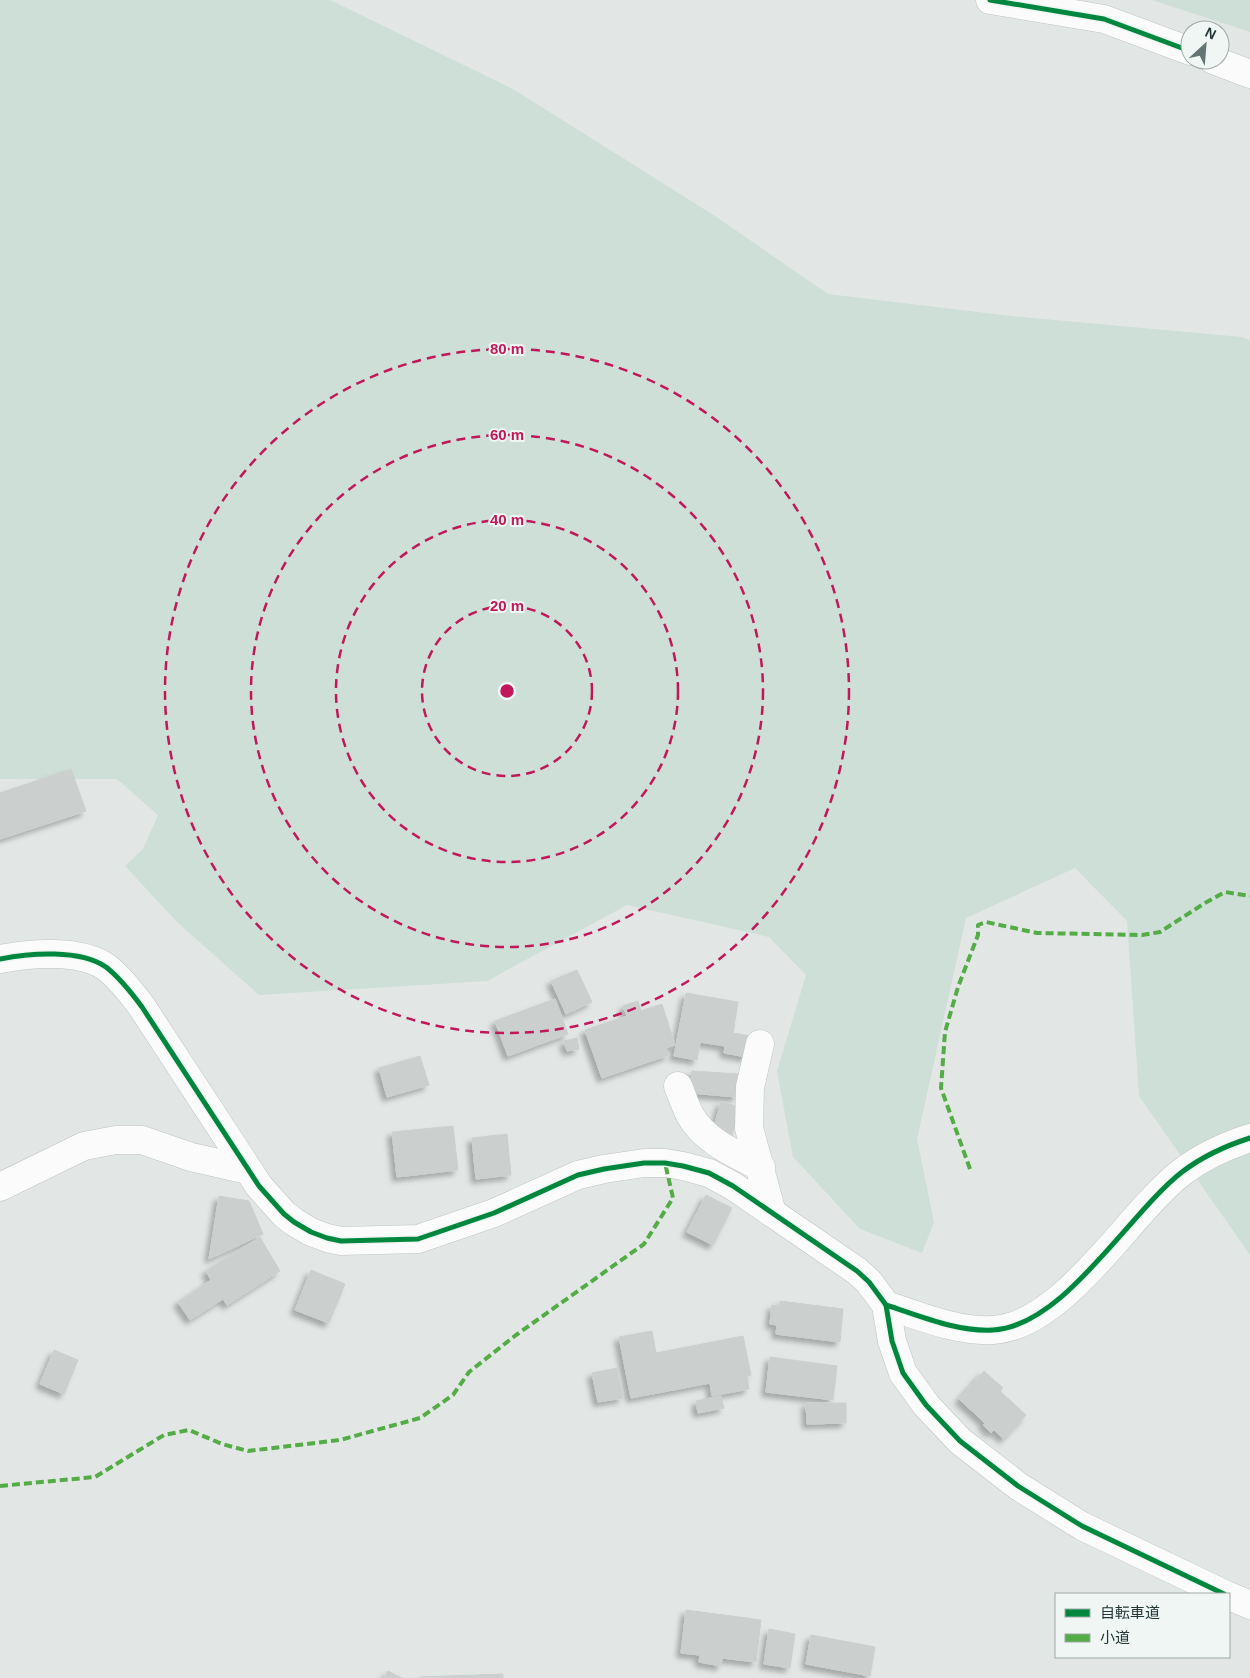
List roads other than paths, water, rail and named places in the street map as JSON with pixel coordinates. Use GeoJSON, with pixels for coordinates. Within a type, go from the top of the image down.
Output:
{"type":"FeatureCollection","features":[{"type":"Feature","properties":{"kind":"street"},"geometry":{"type":"LineString","coordinates":[[990,0],[1104,19],[1180,48]]}},
{"type":"Feature","properties":{"kind":"street"},"geometry":{"type":"LineString","coordinates":[[1230,67],[1250,74]]}},
{"type":"Feature","properties":{"kind":"street"},"geometry":{"type":"LineString","coordinates":[[0,960],[56,954],[94,960],[106,967],[127,986],[142,1007],[259,1186],[284,1214],[294,1222],[326,1238],[342,1241],[418,1239],[494,1213],[578,1176],[604,1169],[644,1163],[665,1163],[708,1173],[733,1186],[857,1270],[874,1288],[886,1305],[892,1341],[903,1373],[926,1405],[960,1441],[1018,1486],[1082,1526],[1222,1593]]}},
{"type":"Feature","properties":{"kind":"street"},"geometry":{"type":"LineString","coordinates":[[760,1044],[750,1087],[749,1128],[772,1213]]}},
{"type":"Feature","properties":{"kind":"street"},"geometry":{"type":"LineString","coordinates":[[678,1086],[691,1116],[703,1131],[722,1147],[760,1168]]}},
{"type":"Feature","properties":{"kind":"street"},"geometry":{"type":"LineString","coordinates":[[886,1305],[967,1329],[994,1330],[1014,1326],[1032,1318],[1049,1308],[1079,1280],[1158,1194],[1182,1172],[1204,1156],[1250,1138]]}},
{"type":"Feature","properties":{"kind":"street"},"geometry":{"type":"LineString","coordinates":[[0,1187],[84,1146],[116,1140],[142,1140],[191,1157],[248,1170]]}},
{"type":"Feature","properties":{"kind":"street"},"geometry":{"type":"LineString","coordinates":[[1230,1596],[1250,1606]]}}]}
